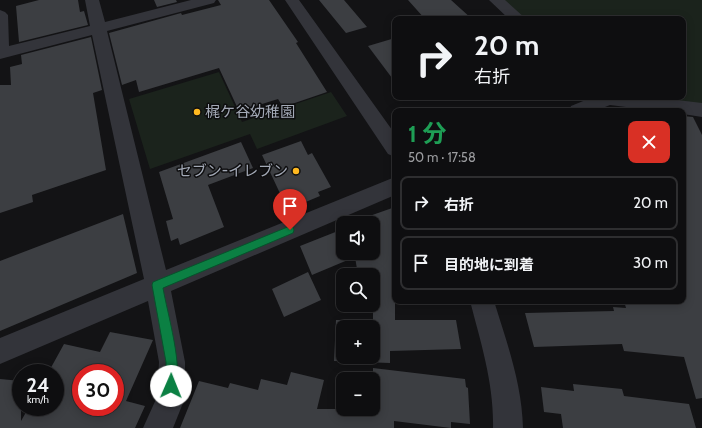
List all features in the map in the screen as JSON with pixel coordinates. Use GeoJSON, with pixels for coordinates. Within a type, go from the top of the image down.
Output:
{"type":"FeatureCollection","features":[{"type":"Feature","properties":{"kind":"street"},"geometry":{"type":"LineString","coordinates":[[92,0],[100,29],[157,285],[172,362],[171,398],[158,428]]}},
{"type":"Feature","properties":{"kind":"street"},"geometry":{"type":"LineString","coordinates":[[0,14],[1,53],[209,0]]}},
{"type":"Feature","properties":{"kind":"street"},"geometry":{"type":"LineString","coordinates":[[292,0],[392,145]]}},
{"type":"Feature","properties":{"kind":"street"},"geometry":{"type":"LineString","coordinates":[[496,0],[515,16]]}},
{"type":"Feature","properties":{"kind":"street"},"geometry":{"type":"LineString","coordinates":[[585,108],[603,100]]}},
{"type":"Feature","properties":{"kind":"street"},"geometry":{"type":"LineString","coordinates":[[624,100],[702,110]]}},
{"type":"Feature","properties":{"kind":"street"},"geometry":{"type":"LineString","coordinates":[[0,351],[392,187]]}},
{"type":"Feature","properties":{"kind":"street"},"geometry":{"type":"LineString","coordinates":[[483,304],[500,363],[508,410],[508,428]]}},
{"type":"Feature","properties":{"kind":"shaded area"},"geometry":{"type":"Polygon","coordinates":[[[501,0],[702,0],[702,105],[643,100],[686,100],[686,16],[518,16],[501,0]]]}},
{"type":"Feature","properties":{"kind":"shaded area"},"geometry":{"type":"Polygon","coordinates":[[[219,72],[242,122],[331,92],[347,116],[257,149],[250,134],[150,169],[129,99],[219,72]]]}},
{"type":"Feature","properties":{"kind":"building"},"geometry":{"type":"Polygon","coordinates":[[[39,0],[78,0],[80,12],[84,11],[88,25],[19,42],[16,6],[39,0]]]}},
{"type":"Feature","properties":{"kind":"building"},"geometry":{"type":"Polygon","coordinates":[[[154,0],[176,0],[177,2],[157,7],[154,0]]]}},
{"type":"Feature","properties":{"kind":"building"},"geometry":{"type":"Polygon","coordinates":[[[218,0],[269,0],[298,42],[296,43],[327,92],[283,107],[278,99],[239,111],[219,68],[139,92],[136,80],[122,85],[109,33],[181,13],[182,15],[221,5],[218,0]]]}},
{"type":"Feature","properties":{"kind":"building"},"geometry":{"type":"Polygon","coordinates":[[[319,0],[344,0],[367,27],[346,33],[319,0]]]}},
{"type":"Feature","properties":{"kind":"building"},"geometry":{"type":"Polygon","coordinates":[[[408,0],[451,0],[469,16],[422,16],[408,0]]]}},
{"type":"Feature","properties":{"kind":"building"},"geometry":{"type":"Polygon","coordinates":[[[91,37],[102,90],[93,93],[106,170],[32,195],[33,202],[0,213],[0,85],[11,85],[10,67],[22,64],[21,55],[91,37]]]}},
{"type":"Feature","properties":{"kind":"building"},"geometry":{"type":"Polygon","coordinates":[[[392,39],[392,78],[368,46],[392,39]]]}},
{"type":"Feature","properties":{"kind":"building"},"geometry":{"type":"Polygon","coordinates":[[[686,116],[693,117],[702,135],[702,398],[696,399],[684,357],[624,351],[622,344],[534,347],[525,313],[614,311],[613,307],[626,308],[625,304],[686,304],[686,116]]]}},
{"type":"Feature","properties":{"kind":"building","name":"セブン-イレブン"},"geometry":{"type":"Polygon","coordinates":[[[301,141],[308,155],[312,153],[331,187],[318,192],[320,196],[296,206],[294,200],[285,204],[262,155],[301,141]]]}},
{"type":"Feature","properties":{"kind":"building"},"geometry":{"type":"Polygon","coordinates":[[[241,142],[253,168],[208,185],[224,227],[180,245],[178,238],[171,241],[166,221],[173,219],[159,172],[241,142]]]}},
{"type":"Feature","properties":{"kind":"building"},"geometry":{"type":"Polygon","coordinates":[[[392,208],[392,304],[395,304],[395,320],[456,320],[461,349],[390,351],[390,363],[380,363],[380,320],[373,320],[373,312],[380,312],[380,268],[357,268],[356,260],[380,260],[380,216],[370,216],[392,208]]]}},
{"type":"Feature","properties":{"kind":"building"},"geometry":{"type":"Polygon","coordinates":[[[123,214],[137,273],[0,331],[0,261],[123,214]]]}},
{"type":"Feature","properties":{"kind":"building"},"geometry":{"type":"Polygon","coordinates":[[[336,232],[336,260],[348,260],[312,275],[300,246],[336,232]]]}},
{"type":"Feature","properties":{"kind":"building"},"geometry":{"type":"Polygon","coordinates":[[[308,272],[321,300],[284,317],[272,289],[308,272]]]}},
{"type":"Feature","properties":{"kind":"building"},"geometry":{"type":"Polygon","coordinates":[[[336,320],[336,361],[334,361],[336,320]]]}},
{"type":"Feature","properties":{"kind":"building"},"geometry":{"type":"Polygon","coordinates":[[[110,332],[153,340],[126,401],[145,406],[135,428],[0,428],[0,379],[12,380],[12,416],[21,416],[21,421],[24,416],[64,416],[64,364],[53,364],[64,344],[100,352],[110,332]]]}},
{"type":"Feature","properties":{"kind":"building"},"geometry":{"type":"Polygon","coordinates":[[[373,368],[465,379],[466,387],[468,388],[470,424],[451,422],[451,428],[394,421],[394,428],[180,428],[199,381],[228,388],[230,383],[258,390],[261,379],[287,385],[291,372],[324,380],[317,409],[336,409],[336,416],[380,416],[380,372],[373,372],[373,368]]]}},
{"type":"Feature","properties":{"kind":"building"},"geometry":{"type":"Polygon","coordinates":[[[573,384],[622,389],[624,396],[689,404],[696,428],[563,428],[561,414],[544,412],[541,387],[574,391],[573,384]]]}},
{"type":"Feature","properties":{"kind":"place","name":"梶ケ谷幼稚園"},"geometry":{"type":"Point","coordinates":[197,112]}},
{"type":"Feature","properties":{"kind":"place","name":"セブン-イレブン"},"geometry":{"type":"Point","coordinates":[296,171]}},
{"type":"Feature","properties":{"kind":"route"},"geometry":{"type":"LineString","coordinates":[[171,386],[172,362],[157,285],[290,230]]}}]}
